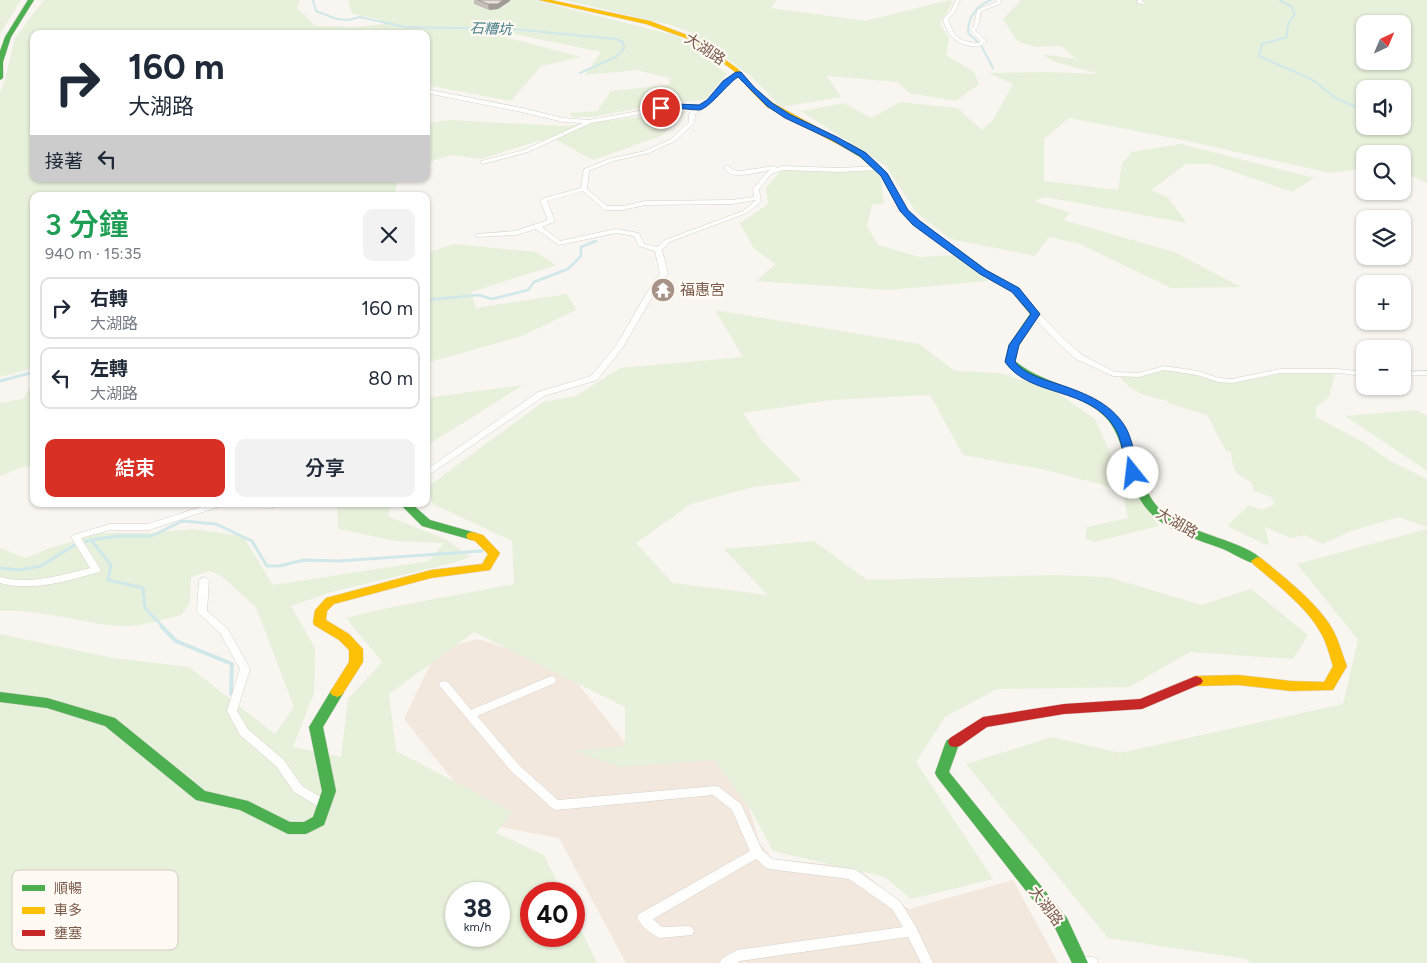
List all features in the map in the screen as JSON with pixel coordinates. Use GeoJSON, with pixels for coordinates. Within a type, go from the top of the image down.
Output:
{"type":"FeatureCollection","features":[{"type":"Feature","properties":{"kind":"street"},"geometry":{"type":"LineString","coordinates":[[0,78],[1,49],[31,0]]}},
{"type":"Feature","properties":{"kind":"street","name":"大湖路"},"geometry":{"type":"LineString","coordinates":[[542,0],[640,20],[668,28],[693,39],[739,74],[770,105],[863,155],[884,175],[904,211],[916,223],[983,272],[1015,290],[1036,314],[1014,345],[1010,362],[1016,370],[1036,380],[1077,394],[1095,403],[1110,415],[1121,429],[1137,488],[1150,508],[1171,523],[1207,540],[1239,551],[1276,576],[1321,620],[1340,666],[1328,687],[1291,686],[1238,680],[1194,681],[1142,704],[1064,708],[984,722],[952,744],[942,773],[1061,923],[1084,963]]}},
{"type":"Feature","properties":{"kind":"street"},"geometry":{"type":"LineString","coordinates":[[958,0],[954,12],[944,20],[949,33],[961,42],[979,45],[984,42],[972,30],[976,26],[979,10],[998,3],[998,0]]}},
{"type":"Feature","properties":{"kind":"street"},"geometry":{"type":"LineString","coordinates":[[584,189],[586,170],[611,160],[647,152],[673,140],[692,122],[692,114],[710,101],[725,83],[739,74]]}},
{"type":"Feature","properties":{"kind":"street"},"geometry":{"type":"LineString","coordinates":[[430,92],[563,120],[589,122]]}},
{"type":"Feature","properties":{"kind":"street"},"geometry":{"type":"LineString","coordinates":[[483,162],[526,151],[589,122],[677,106],[700,108]]}},
{"type":"Feature","properties":{"kind":"street"},"geometry":{"type":"LineString","coordinates":[[727,167],[731,172],[741,173],[782,168],[839,170],[878,168]]}},
{"type":"Feature","properties":{"kind":"street"},"geometry":{"type":"LineString","coordinates":[[658,250],[667,241],[745,212],[758,202],[756,189],[769,173],[782,168]]}},
{"type":"Feature","properties":{"kind":"street"},"geometry":{"type":"LineString","coordinates":[[584,189],[605,208],[623,208],[645,203],[732,202],[757,198]]}},
{"type":"Feature","properties":{"kind":"street"},"geometry":{"type":"LineString","coordinates":[[478,235],[516,232],[538,227],[552,221],[543,200],[584,189]]}},
{"type":"Feature","properties":{"kind":"street"},"geometry":{"type":"LineString","coordinates":[[538,227],[559,243],[616,231],[637,234],[640,246],[658,250]]}},
{"type":"Feature","properties":{"kind":"street"},"geometry":{"type":"LineString","coordinates":[[430,471],[541,394],[594,378],[620,346],[650,294],[664,274],[658,250]]}},
{"type":"Feature","properties":{"kind":"street"},"geometry":{"type":"LineString","coordinates":[[1036,314],[1079,357],[1113,374],[1138,375],[1164,368],[1198,373],[1218,380],[1232,381],[1280,371],[1338,371],[1356,373]]}},
{"type":"Feature","properties":{"kind":"street"},"geometry":{"type":"LineString","coordinates":[[1411,374],[1427,373]]}},
{"type":"Feature","properties":{"kind":"street"},"geometry":{"type":"LineString","coordinates":[[0,580],[10,584],[59,579],[96,570],[76,537],[110,527],[149,527],[209,507]]}},
{"type":"Feature","properties":{"kind":"street"},"geometry":{"type":"LineString","coordinates":[[0,697],[47,703],[110,722],[201,796],[243,805],[288,828],[306,828],[319,821],[329,792],[316,727],[356,662],[356,650],[350,643],[344,637],[319,622],[321,610],[330,600],[431,574],[486,567],[494,553],[480,538],[426,523],[409,507]]}},
{"type":"Feature","properties":{"kind":"street"},"geometry":{"type":"LineString","coordinates":[[204,580],[202,612],[224,632],[245,669],[232,711],[244,732],[280,763],[298,789],[325,805]]}},
{"type":"Feature","properties":{"kind":"street"},"geometry":{"type":"LineString","coordinates":[[470,715],[551,680]]}},
{"type":"Feature","properties":{"kind":"street"},"geometry":{"type":"LineString","coordinates":[[444,685],[515,768],[556,805],[716,790],[737,807],[756,853],[769,864],[852,874],[896,905],[912,931],[927,963]]}},
{"type":"Feature","properties":{"kind":"street"},"geometry":{"type":"LineString","coordinates":[[688,931],[660,933],[643,918],[756,853]]}},
{"type":"Feature","properties":{"kind":"street"},"geometry":{"type":"LineString","coordinates":[[726,963],[737,956],[912,931]]}},
{"type":"Feature","properties":{"kind":"shaded area"},"geometry":{"type":"Polygon","coordinates":[[[477,639],[563,665],[640,761],[700,753],[732,765],[747,801],[760,844],[773,859],[856,867],[909,909],[1013,880],[1058,963],[626,963],[585,887],[585,882],[583,882],[559,838],[489,825],[404,719],[437,650],[477,639]]]}},
{"type":"Feature","properties":{"kind":"green space"},"geometry":{"type":"Polygon","coordinates":[[[0,0],[21,0],[0,34],[0,0]]]}},
{"type":"Feature","properties":{"kind":"green space"},"geometry":{"type":"Polygon","coordinates":[[[44,0],[300,0],[297,8],[316,26],[359,27],[384,24],[379,19],[352,14],[348,0],[534,0],[678,36],[727,74],[705,100],[665,103],[592,117],[573,117],[569,113],[597,111],[611,91],[669,85],[670,78],[637,70],[585,75],[601,52],[510,33],[501,36],[581,57],[541,66],[511,101],[430,86],[430,30],[30,30],[30,182],[397,182],[395,192],[30,192],[30,369],[0,377],[0,93],[15,38],[44,0]]]}},
{"type":"Feature","properties":{"kind":"green space"},"geometry":{"type":"Polygon","coordinates":[[[564,0],[776,0],[771,8],[866,21],[949,0],[953,2],[940,24],[949,38],[946,55],[974,72],[979,84],[956,101],[909,93],[898,82],[827,76],[841,97],[781,107],[751,76],[689,32],[671,25],[564,0]]]}},
{"type":"Feature","properties":{"kind":"green space"},"geometry":{"type":"Polygon","coordinates":[[[1021,0],[1427,0],[1427,183],[1411,176],[1411,145],[1356,145],[1356,169],[1330,173],[1183,140],[1069,118],[1044,139],[1044,181],[1118,190],[1122,163],[1132,152],[1181,144],[1314,178],[1292,192],[1211,164],[1186,164],[1151,190],[1167,197],[1187,223],[1045,197],[1034,201],[1071,213],[1063,220],[1174,252],[1241,287],[1171,288],[1080,244],[1049,237],[1035,256],[950,239],[916,212],[886,166],[801,111],[844,103],[871,118],[900,102],[957,108],[982,130],[993,120],[1013,84],[988,73],[1045,72],[1100,74],[1055,62],[1041,54],[1076,59],[1061,46],[1036,47],[1018,42],[1003,19],[1021,0]]]}},
{"type":"Feature","properties":{"kind":"green space"},"geometry":{"type":"Polygon","coordinates":[[[687,111],[661,136],[593,160],[555,139],[538,141],[481,159],[451,155],[430,162],[430,122],[450,120],[565,126],[687,111]]]}},
{"type":"Feature","properties":{"kind":"green space"},"geometry":{"type":"Polygon","coordinates":[[[782,169],[875,171],[881,178],[884,203],[872,205],[867,226],[878,245],[920,257],[956,255],[988,281],[889,290],[756,281],[776,264],[754,249],[740,223],[768,204],[766,188],[782,169]]]}},
{"type":"Feature","properties":{"kind":"green space"},"geometry":{"type":"Polygon","coordinates":[[[454,244],[536,252],[556,265],[471,292],[476,308],[567,294],[576,310],[522,336],[430,362],[430,252],[454,244]]]}},
{"type":"Feature","properties":{"kind":"green space"},"geometry":{"type":"Polygon","coordinates":[[[715,310],[919,344],[955,371],[999,373],[1052,389],[1095,419],[1116,466],[1159,526],[1094,542],[1085,538],[1087,527],[1128,518],[1122,490],[1046,470],[963,455],[930,395],[831,400],[743,413],[763,442],[802,481],[753,487],[691,504],[636,543],[673,583],[767,595],[724,549],[814,541],[867,580],[1052,575],[1108,577],[1201,605],[1251,589],[1308,635],[1293,659],[1190,652],[1129,687],[997,689],[945,717],[916,762],[993,879],[911,899],[885,877],[773,851],[751,810],[714,760],[620,767],[574,751],[625,746],[625,707],[474,632],[389,694],[396,751],[513,812],[496,833],[544,855],[557,882],[520,882],[520,947],[585,947],[585,938],[597,963],[0,963],[0,634],[113,658],[189,667],[275,734],[294,707],[256,607],[220,575],[209,571],[191,577],[190,603],[181,615],[137,625],[108,625],[31,612],[0,611],[0,548],[25,558],[53,547],[101,533],[149,533],[193,529],[243,536],[273,585],[429,561],[444,543],[395,541],[338,529],[337,507],[390,507],[388,516],[447,540],[470,557],[453,563],[331,592],[291,606],[315,648],[314,693],[293,747],[341,757],[348,699],[382,662],[346,618],[382,609],[514,584],[512,541],[433,504],[430,497],[430,485],[543,402],[576,396],[620,368],[743,357],[715,310]]]}},
{"type":"Feature","properties":{"kind":"green space"},"geometry":{"type":"Polygon","coordinates":[[[1166,370],[1200,375],[1217,382],[1233,383],[1290,372],[1335,374],[1329,397],[1316,407],[1316,417],[1363,442],[1392,462],[1427,479],[1427,527],[1399,517],[1351,531],[1323,544],[1304,535],[1291,538],[1265,527],[1269,542],[1266,545],[1227,526],[1249,505],[1263,509],[1275,503],[1271,497],[1254,491],[1251,482],[1235,471],[1231,452],[1226,451],[1207,415],[1141,393],[1129,387],[1120,376],[1140,377],[1166,370]]]}},
{"type":"Feature","properties":{"kind":"green space"},"geometry":{"type":"Polygon","coordinates":[[[523,385],[430,443],[430,397],[523,385]]]}},
{"type":"Feature","properties":{"kind":"green space"},"geometry":{"type":"Polygon","coordinates":[[[30,388],[30,466],[23,467],[0,476],[0,403],[23,399],[30,388]]]}},
{"type":"Feature","properties":{"kind":"green space"},"geometry":{"type":"Polygon","coordinates":[[[1416,410],[1427,416],[1427,471],[1345,416],[1416,410]]]}},
{"type":"Feature","properties":{"kind":"green space"},"geometry":{"type":"Polygon","coordinates":[[[1427,529],[1427,963],[1250,963],[1246,959],[1108,938],[966,764],[1052,737],[1120,753],[1343,704],[1358,640],[1297,564],[1427,529]]]}},
{"type":"Feature","properties":{"kind":"building"},"geometry":{"type":"Polygon","coordinates":[[[478,0],[503,0],[498,4],[488,4],[478,0]]]}},
{"type":"Feature","properties":{"kind":"waterway","name":"石糟坑"},"geometry":{"type":"LineString","coordinates":[[313,0],[316,11],[337,19],[348,20],[360,17],[405,27],[512,29],[616,39],[623,42],[624,49],[616,57],[580,73]]}},
{"type":"Feature","properties":{"kind":"waterway"},"geometry":{"type":"LineString","coordinates":[[980,44],[968,33],[969,22],[977,9],[991,0]]}},
{"type":"Feature","properties":{"kind":"waterway"},"geometry":{"type":"LineString","coordinates":[[1279,0],[1291,6],[1295,14],[1288,24],[1287,37],[1262,44],[1259,56],[1313,80],[1337,99],[1356,107]]}},
{"type":"Feature","properties":{"kind":"waterway"},"geometry":{"type":"LineString","coordinates":[[982,47],[993,68]]}},
{"type":"Feature","properties":{"kind":"waterway"},"geometry":{"type":"LineString","coordinates":[[430,300],[479,295],[492,299],[528,290],[534,282],[568,269],[581,256],[581,247],[596,241]]}},
{"type":"Feature","properties":{"kind":"waterway"},"geometry":{"type":"LineString","coordinates":[[0,381],[30,373]]}},
{"type":"Feature","properties":{"kind":"waterway"},"geometry":{"type":"LineString","coordinates":[[91,540],[117,536],[152,536],[182,521],[216,524],[252,541],[267,566],[279,566],[304,560],[339,561],[482,551]]}},
{"type":"Feature","properties":{"kind":"waterway"},"geometry":{"type":"LineString","coordinates":[[0,568],[19,570],[41,566],[73,546],[91,540]]}},
{"type":"Feature","properties":{"kind":"waterway"},"geometry":{"type":"LineString","coordinates":[[91,540],[111,565],[108,580],[143,588],[145,608],[164,628]]}},
{"type":"Feature","properties":{"kind":"waterway"},"geometry":{"type":"LineString","coordinates":[[162,627],[176,641],[232,664],[231,693]]}},
{"type":"Feature","properties":{"kind":"traffic: fast"},"geometry":{"type":"LineString","coordinates":[[0,61],[8,37],[31,0]]}},
{"type":"Feature","properties":{"kind":"traffic: fast"},"geometry":{"type":"LineString","coordinates":[[0,63],[0,78]]}},
{"type":"Feature","properties":{"kind":"traffic: fast"},"geometry":{"type":"LineString","coordinates":[[846,145],[863,155],[884,175],[904,211],[917,223],[983,272],[1015,290],[1035,314],[1014,345],[1010,362],[1032,378],[1083,397],[1106,412],[1122,433],[1137,484],[1142,496],[1150,507],[1173,525],[1257,561]]}},
{"type":"Feature","properties":{"kind":"traffic: fast"},"geometry":{"type":"LineString","coordinates":[[409,507],[426,523],[472,536]]}},
{"type":"Feature","properties":{"kind":"traffic: fast"},"geometry":{"type":"LineString","coordinates":[[0,697],[47,703],[110,722],[201,796],[243,805],[288,828],[306,828],[319,821],[329,791],[316,727],[337,692]]}},
{"type":"Feature","properties":{"kind":"traffic: fast"},"geometry":{"type":"LineString","coordinates":[[955,742],[952,744],[942,773],[1061,923],[1080,962]]}},
{"type":"Feature","properties":{"kind":"traffic: slow"},"geometry":{"type":"LineString","coordinates":[[542,0],[648,22],[693,39],[736,70],[752,89],[770,105],[846,145]]}},
{"type":"Feature","properties":{"kind":"traffic: slow"},"geometry":{"type":"LineString","coordinates":[[337,692],[356,662],[356,649],[344,637],[319,622],[321,610],[330,601],[431,574],[486,567],[494,553],[479,538],[472,536]]}},
{"type":"Feature","properties":{"kind":"traffic: slow"},"geometry":{"type":"LineString","coordinates":[[1196,681],[1238,680],[1291,686],[1328,687],[1340,666],[1327,631],[1319,619],[1282,582],[1257,561]]}},
{"type":"Feature","properties":{"kind":"traffic: jam"},"geometry":{"type":"LineString","coordinates":[[955,742],[983,722],[1064,709],[1142,704],[1196,681]]}},
{"type":"Feature","properties":{"kind":"place","name":"福惠宮"},"geometry":{"type":"Point","coordinates":[663,290]}},
{"type":"Feature","properties":{"kind":"route"},"geometry":{"type":"LineString","coordinates":[[661,108],[677,106],[700,108],[716,95],[725,83],[739,74],[770,105],[788,116],[835,138],[863,155],[884,175],[904,211],[916,223],[983,272],[1015,290],[1026,302],[1036,314],[1014,345],[1010,362],[1016,370],[1036,380],[1077,394],[1095,403],[1110,415],[1121,429],[1133,473]]}}]}
